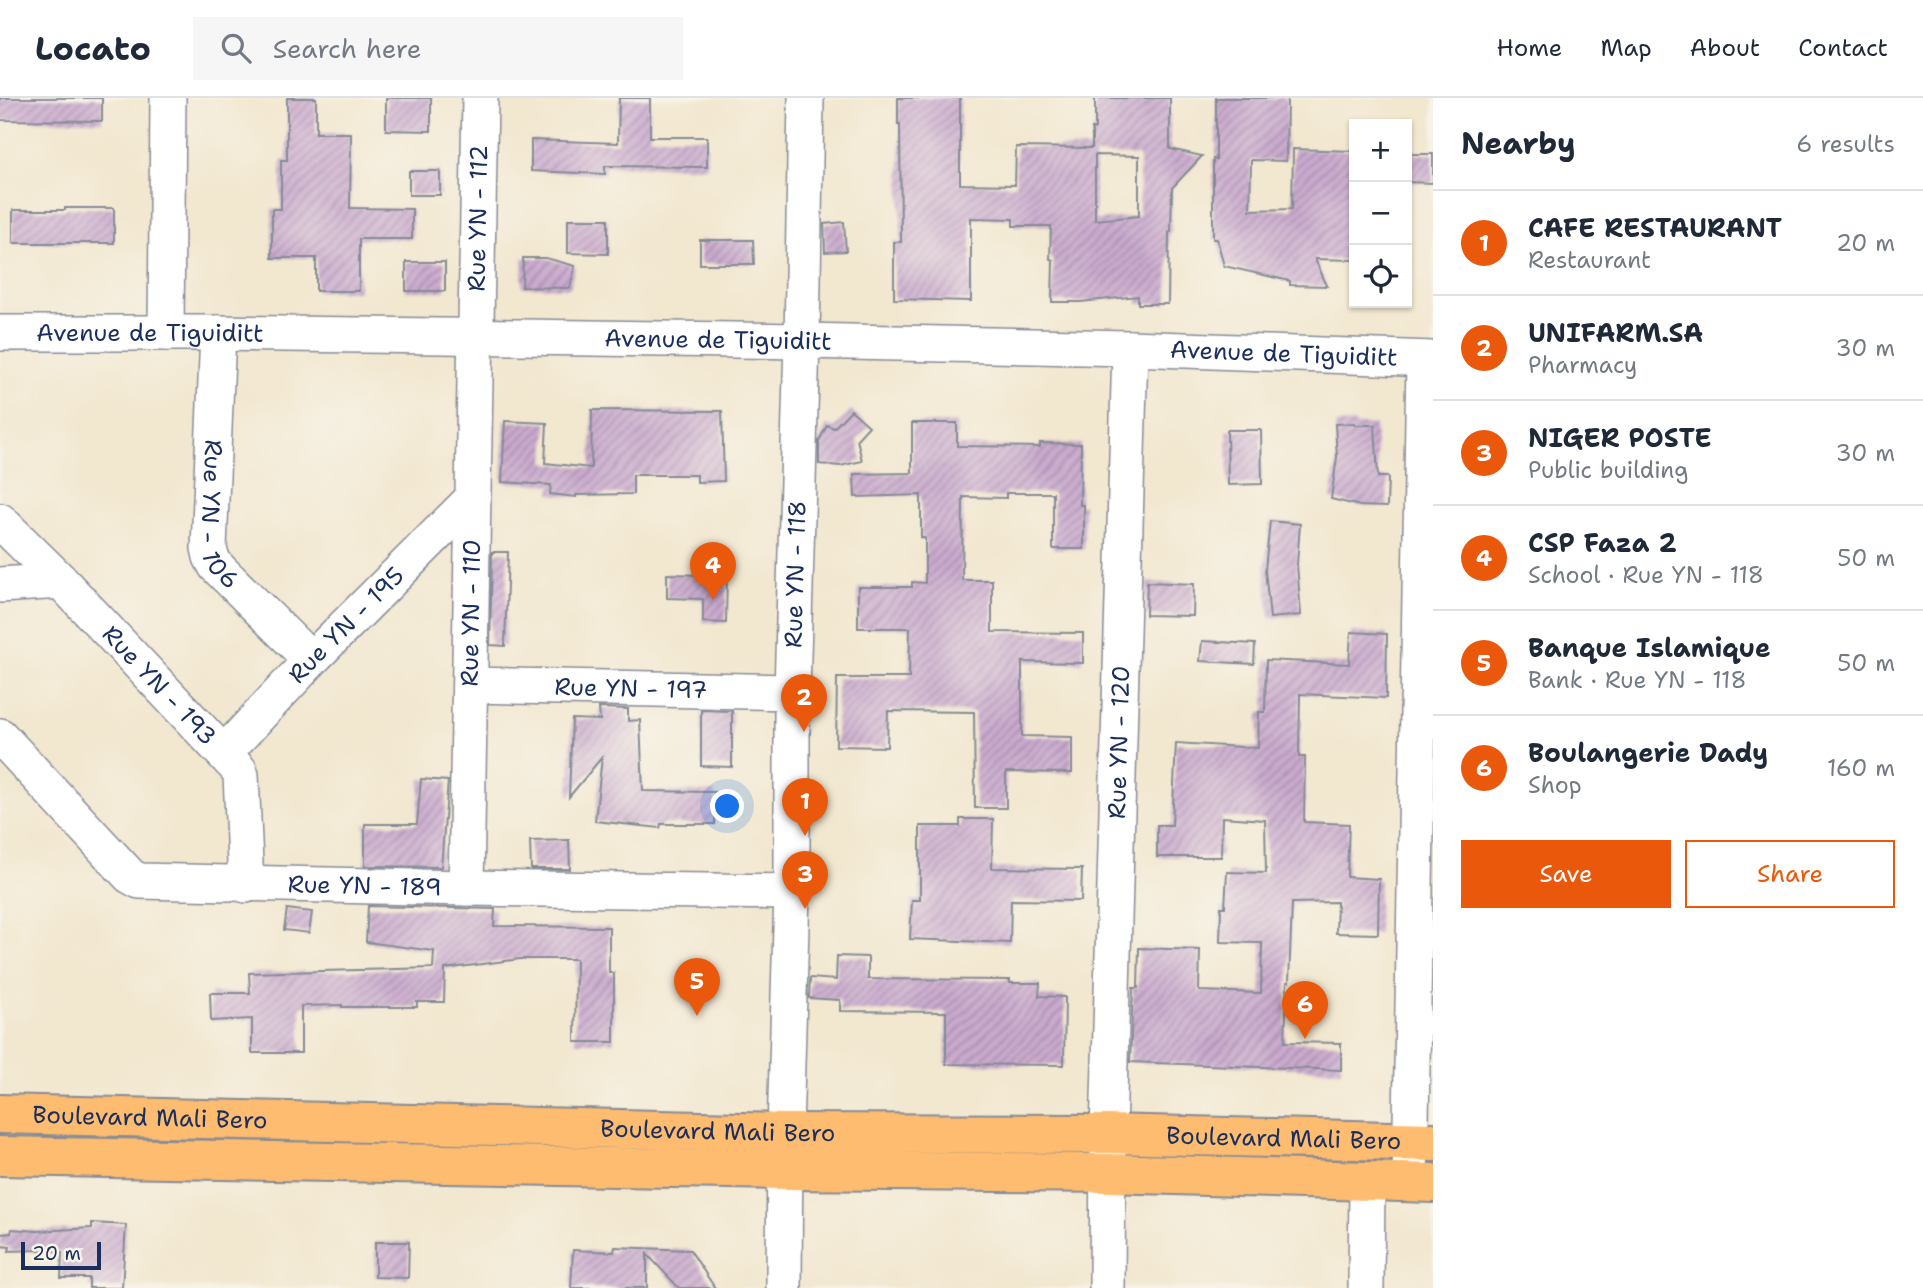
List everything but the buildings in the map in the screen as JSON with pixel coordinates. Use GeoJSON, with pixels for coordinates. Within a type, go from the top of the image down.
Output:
{"type":"FeatureCollection","features":[{"type":"Feature","properties":{"kind":"main road","name":"Boulevard Mali Bero"},"geometry":{"type":"LineString","coordinates":[[0,1114],[785,1152],[1108,1174],[1421,1183]]}},
{"type":"Feature","properties":{"kind":"main road","name":"Boulevard Mali Bero"},"geometry":{"type":"LineString","coordinates":[[0,1156],[785,1152],[1108,1134],[1421,1142]]}},
{"type":"Feature","properties":{"kind":"street"},"geometry":{"type":"LineString","coordinates":[[166,333],[168,98]]}},
{"type":"Feature","properties":{"kind":"street","name":"Rue YN - 112"},"geometry":{"type":"LineString","coordinates":[[475,338],[480,98]]}},
{"type":"Feature","properties":{"kind":"street","name":"Rue YN - 118"},"geometry":{"type":"LineString","coordinates":[[784,1288],[792,892],[792,692],[806,98]]}},
{"type":"Feature","properties":{"kind":"street","name":"Avenue de Tiguiditt"},"geometry":{"type":"LineString","coordinates":[[0,333],[218,333],[802,341],[1130,348],[1428,359]]}},
{"type":"Feature","properties":{"kind":"street","name":"Rue YN - 106"},"geometry":{"type":"LineString","coordinates":[[218,333],[209,548],[211,557],[216,566],[311,660]]}},
{"type":"Feature","properties":{"kind":"street","name":"Rue YN - 110"},"geometry":{"type":"LineString","coordinates":[[466,888],[475,338]]}},
{"type":"Feature","properties":{"kind":"street","name":"Rue YN - 120"},"geometry":{"type":"LineString","coordinates":[[1107,1288],[1108,1134],[1130,348]]}},
{"type":"Feature","properties":{"kind":"street"},"geometry":{"type":"LineString","coordinates":[[1421,1183],[1428,359]]}},
{"type":"Feature","properties":{"kind":"street","name":"Rue YN - 195"},"geometry":{"type":"LineString","coordinates":[[224,753],[311,660],[472,499]]}},
{"type":"Feature","properties":{"kind":"street","name":"Rue YN - 193"},"geometry":{"type":"LineString","coordinates":[[0,521],[61,581],[224,753],[241,775],[246,885]]}},
{"type":"Feature","properties":{"kind":"street"},"geometry":{"type":"LineString","coordinates":[[0,585],[61,581]]}},
{"type":"Feature","properties":{"kind":"street","name":"Rue YN - 197"},"geometry":{"type":"LineString","coordinates":[[470,685],[792,692]]}},
{"type":"Feature","properties":{"kind":"street","name":"Rue YN - 189"},"geometry":{"type":"LineString","coordinates":[[0,736],[135,880],[246,885],[792,892]]}},
{"type":"Feature","properties":{"kind":"street"},"geometry":{"type":"LineString","coordinates":[[1366,1288],[1367,1183]]}},
{"type":"Feature","properties":{"kind":"place","name":"CSP Faza 2"},"geometry":{"type":"Point","coordinates":[713,600]}},
{"type":"Feature","properties":{"kind":"place","name":"UNIFARM.SA"},"geometry":{"type":"Point","coordinates":[804,732]}},
{"type":"Feature","properties":{"kind":"place","name":"CAFE RESTAURANT"},"geometry":{"type":"Point","coordinates":[805,836]}},
{"type":"Feature","properties":{"kind":"place","name":"NIGER POSTE"},"geometry":{"type":"Point","coordinates":[805,909]}},
{"type":"Feature","properties":{"kind":"place","name":"Banque Islamique"},"geometry":{"type":"Point","coordinates":[697,1016]}},
{"type":"Feature","properties":{"kind":"place","name":"Boulangerie Dady"},"geometry":{"type":"Point","coordinates":[1305,1039]}}]}
